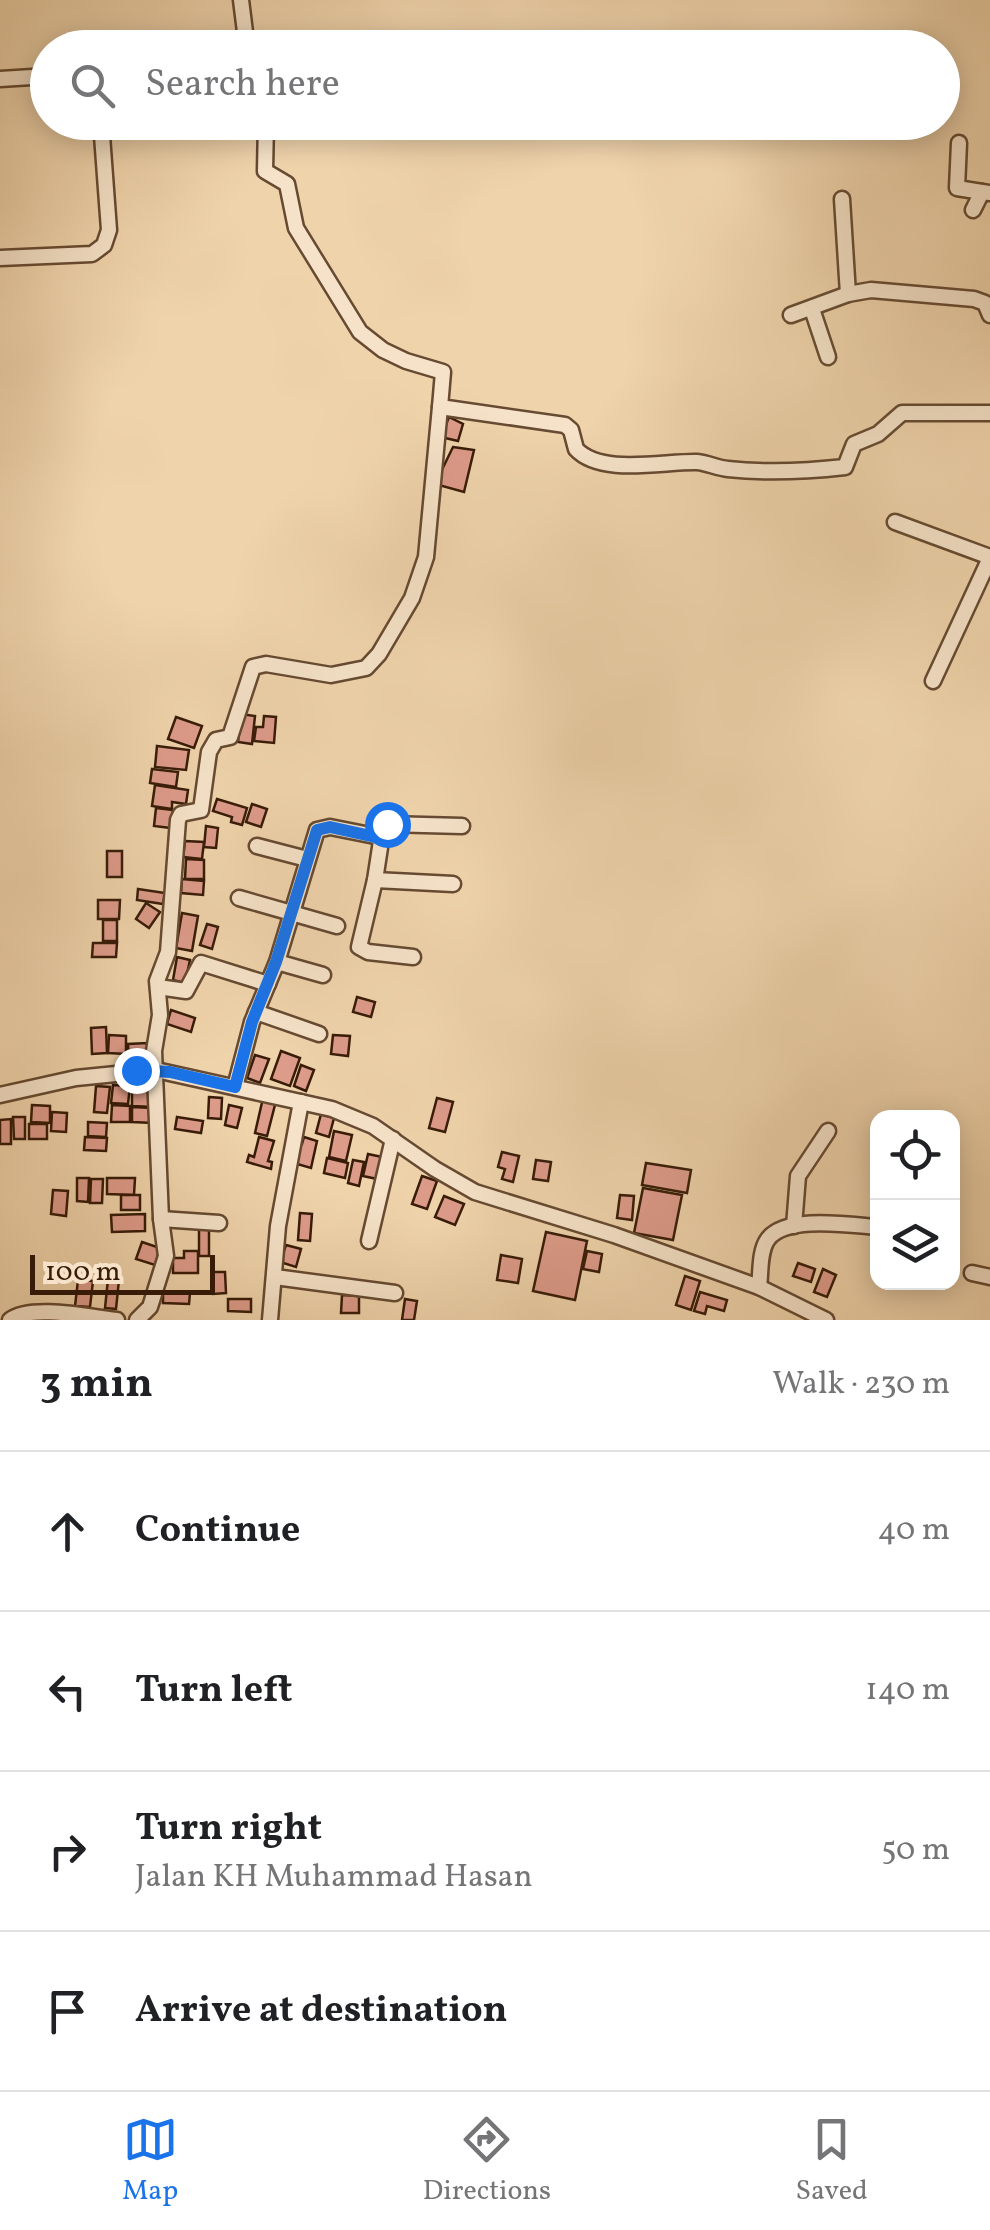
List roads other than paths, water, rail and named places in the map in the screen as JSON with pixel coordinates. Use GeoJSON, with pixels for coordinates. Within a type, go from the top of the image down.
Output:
{"type":"FeatureCollection","features":[{"type":"Feature","properties":{"kind":"street"},"geometry":{"type":"LineString","coordinates":[[242,0],[246,30]]}},
{"type":"Feature","properties":{"kind":"street"},"geometry":{"type":"LineString","coordinates":[[0,79],[30,77]]}},
{"type":"Feature","properties":{"kind":"street"},"geometry":{"type":"LineString","coordinates":[[0,258],[92,254],[104,245],[109,230],[102,140]]}},
{"type":"Feature","properties":{"kind":"street"},"geometry":{"type":"LineString","coordinates":[[136,1320],[150,1307],[164,1269],[166,1250],[161,1220],[154,1051],[160,1015],[160,966],[168,952],[179,817],[200,810],[209,752],[216,740],[230,736],[250,670],[261,664],[331,675],[366,668],[379,654],[412,598],[426,557],[443,372],[383,350],[360,332],[296,228],[287,184],[265,171],[266,140]]}},
{"type":"Feature","properties":{"kind":"street"},"geometry":{"type":"LineString","coordinates":[[959,143],[956,188],[986,193],[973,210]]}},
{"type":"Feature","properties":{"kind":"street"},"geometry":{"type":"LineString","coordinates":[[842,199],[848,294]]}},
{"type":"Feature","properties":{"kind":"street"},"geometry":{"type":"LineString","coordinates":[[791,315],[848,294],[907,292],[974,299],[990,310]]}},
{"type":"Feature","properties":{"kind":"street"},"geometry":{"type":"LineString","coordinates":[[812,309],[828,357]]}},
{"type":"Feature","properties":{"kind":"street"},"geometry":{"type":"LineString","coordinates":[[440,408],[565,425],[571,430],[576,449],[594,462],[699,462],[746,470],[846,467],[854,444],[878,434],[902,413],[990,413]]}},
{"type":"Feature","properties":{"kind":"street"},"geometry":{"type":"LineString","coordinates":[[894,522],[990,558],[933,681]]}},
{"type":"Feature","properties":{"kind":"street"},"geometry":{"type":"LineString","coordinates":[[413,958],[368,952],[359,946],[375,880],[380,838],[387,824],[462,826]]}},
{"type":"Feature","properties":{"kind":"street"},"geometry":{"type":"LineString","coordinates":[[235,1087],[313,838],[320,828],[380,838]]}},
{"type":"Feature","properties":{"kind":"street"},"geometry":{"type":"LineString","coordinates":[[257,846],[308,860]]}},
{"type":"Feature","properties":{"kind":"street"},"geometry":{"type":"LineString","coordinates":[[375,880],[452,884]]}},
{"type":"Feature","properties":{"kind":"street"},"geometry":{"type":"LineString","coordinates":[[239,898],[337,926]]}},
{"type":"Feature","properties":{"kind":"street"},"geometry":{"type":"LineString","coordinates":[[276,962],[323,975]]}},
{"type":"Feature","properties":{"kind":"street"},"geometry":{"type":"LineString","coordinates":[[158,987],[186,991],[201,963],[268,984]]}},
{"type":"Feature","properties":{"kind":"street"},"geometry":{"type":"LineString","coordinates":[[256,1012],[319,1034]]}},
{"type":"Feature","properties":{"kind":"street"},"geometry":{"type":"LineString","coordinates":[[0,1095],[76,1078],[156,1070],[301,1102],[360,1119],[476,1192],[759,1286],[798,1315],[826,1320]]}},
{"type":"Feature","properties":{"kind":"street"},"geometry":{"type":"LineString","coordinates":[[270,1320],[278,1226],[301,1102]]}},
{"type":"Feature","properties":{"kind":"street"},"geometry":{"type":"LineString","coordinates":[[794,1226],[798,1176],[828,1131]]}},
{"type":"Feature","properties":{"kind":"street"},"geometry":{"type":"LineString","coordinates":[[368,1241],[393,1139]]}},
{"type":"Feature","properties":{"kind":"street"},"geometry":{"type":"LineString","coordinates":[[161,1220],[219,1223]]}},
{"type":"Feature","properties":{"kind":"street"},"geometry":{"type":"LineString","coordinates":[[759,1286],[765,1244],[773,1234],[794,1226],[818,1224],[870,1227]]}},
{"type":"Feature","properties":{"kind":"street"},"geometry":{"type":"LineString","coordinates":[[972,1273],[990,1276]]}},
{"type":"Feature","properties":{"kind":"street"},"geometry":{"type":"LineString","coordinates":[[275,1278],[395,1293]]}},
{"type":"Feature","properties":{"kind":"street"},"geometry":{"type":"LineString","coordinates":[[10,1320],[24,1313],[54,1313],[117,1320]]}}]}
